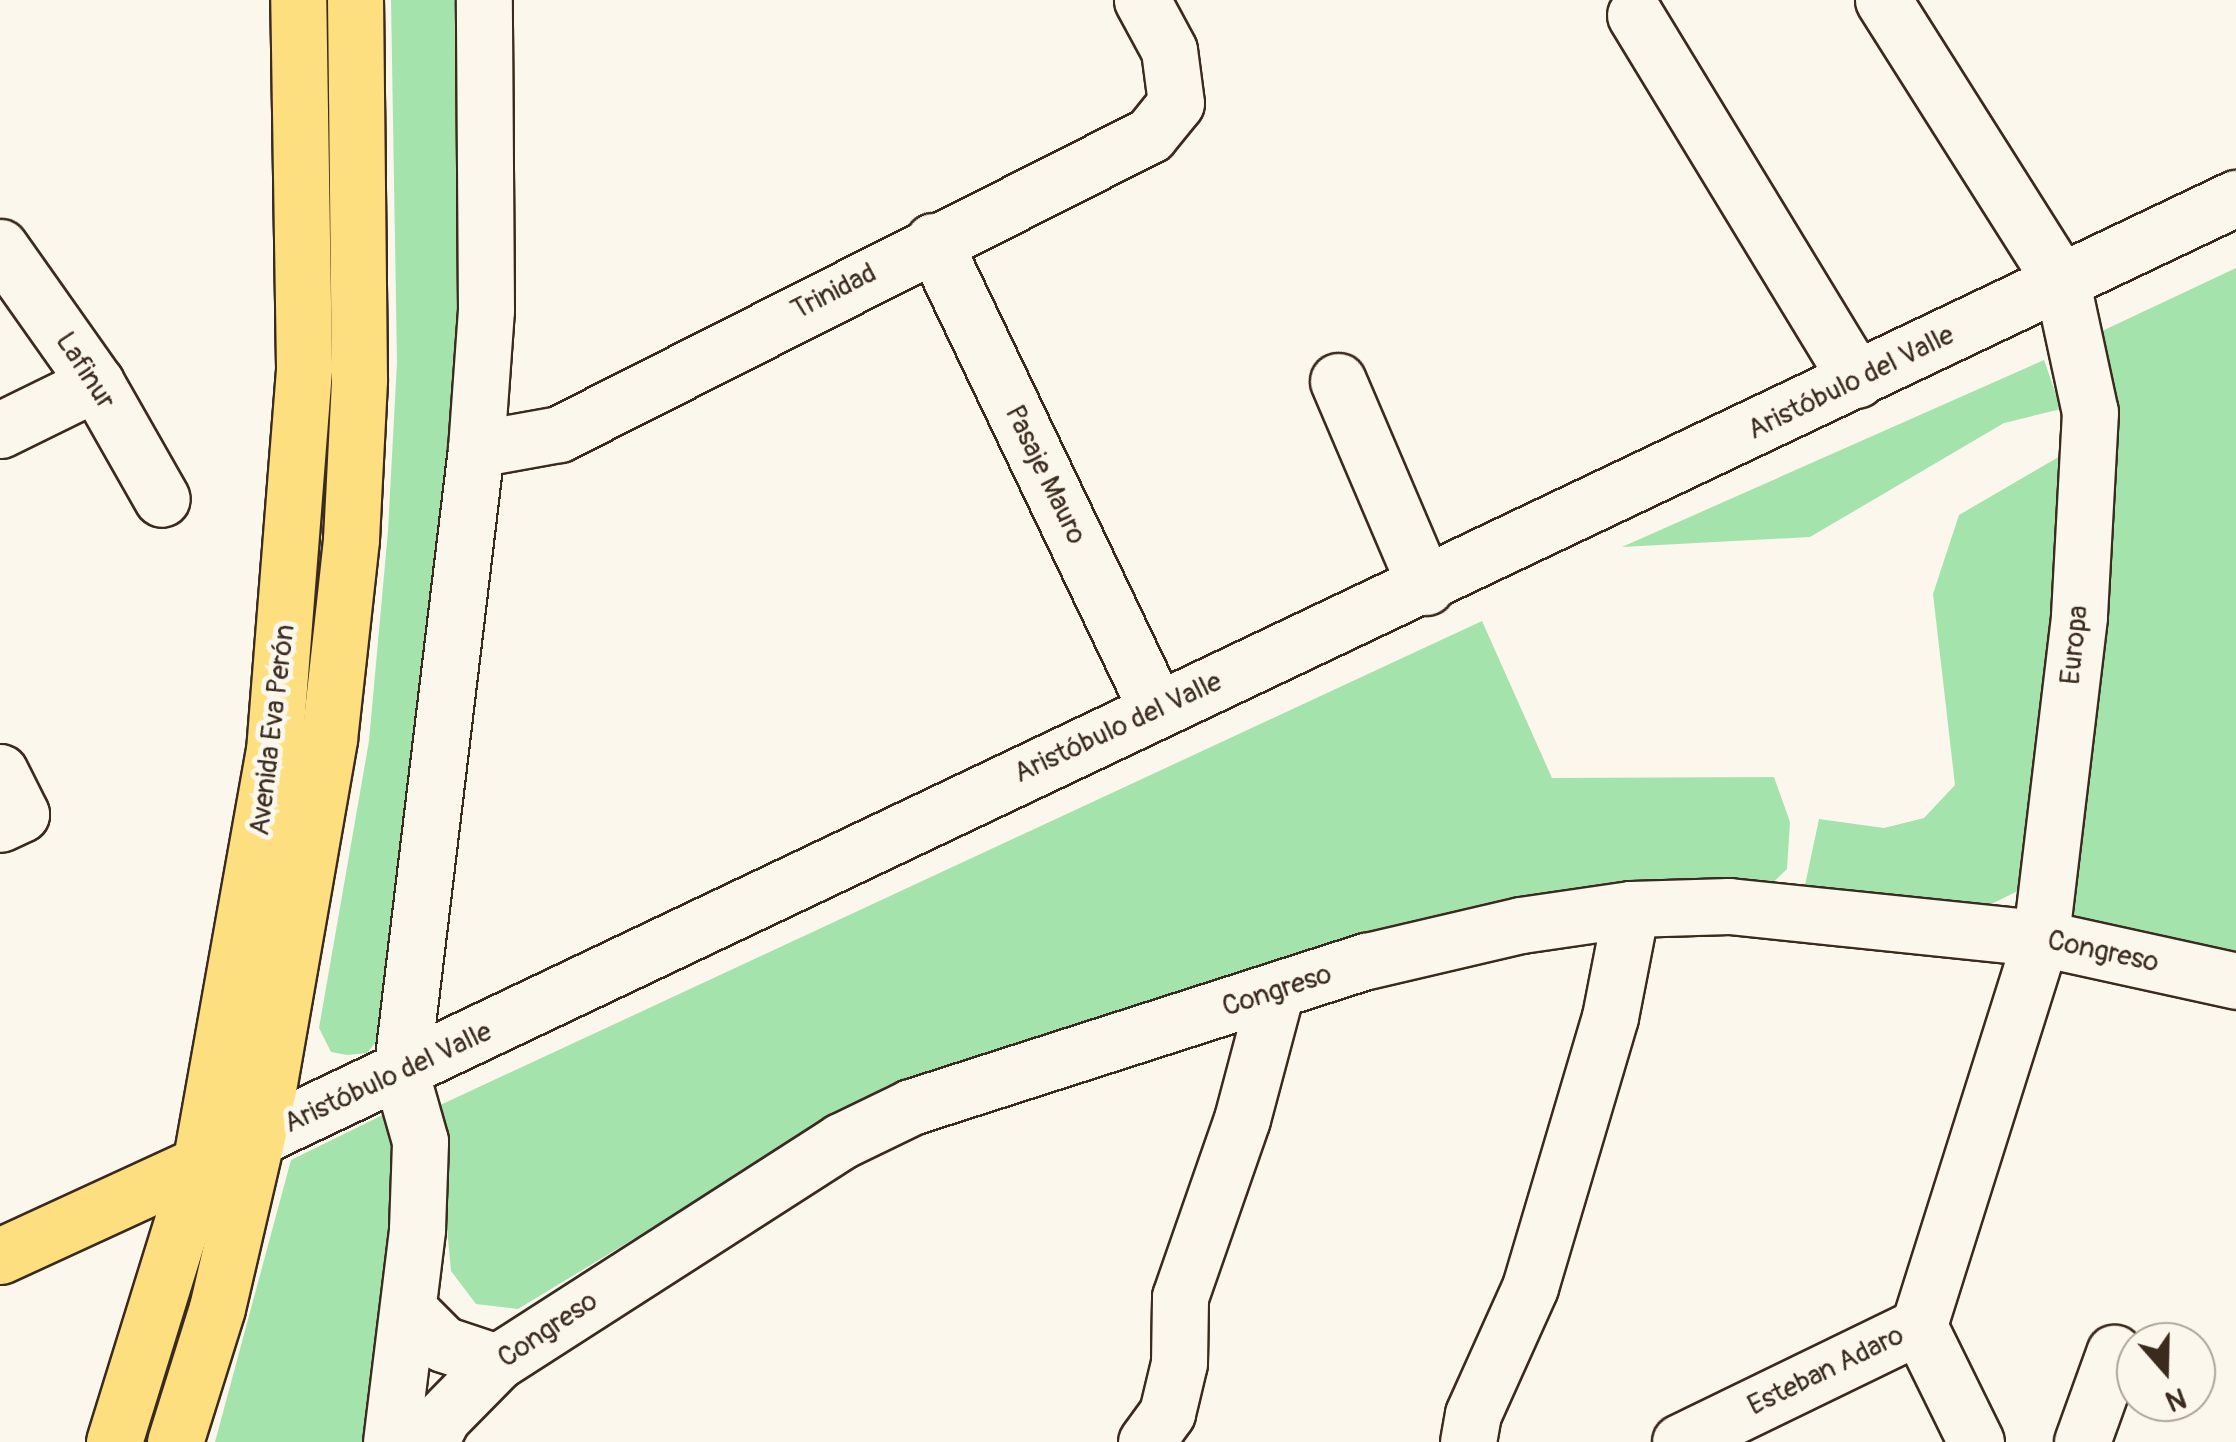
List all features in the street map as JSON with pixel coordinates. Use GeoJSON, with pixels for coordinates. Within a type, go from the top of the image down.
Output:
{"type":"FeatureCollection","features":[{"type":"Feature","properties":{"kind":"main road","name":"Avenida Eva Perón"},"geometry":{"type":"LineString","coordinates":[[114,1442],[200,1165],[274,751],[292,559],[304,366],[298,0]]}},
{"type":"Feature","properties":{"kind":"main road","name":"Avenida Eva Perón"},"geometry":{"type":"LineString","coordinates":[[176,1442],[217,1308],[302,925],[351,540],[359,379],[355,0]]}},
{"type":"Feature","properties":{"kind":"main road","name":"Aristóbulo del Valle"},"geometry":{"type":"LineString","coordinates":[[0,1256],[257,1138]]}},
{"type":"Feature","properties":{"kind":"street"},"geometry":{"type":"LineString","coordinates":[[391,1442],[408,1310],[420,1141],[401,1074],[476,449],[486,310],[484,0]]}},
{"type":"Feature","properties":{"kind":"street","name":"Trinidad"},"geometry":{"type":"LineString","coordinates":[[476,449],[560,434],[933,241],[1150,135],[1176,103],[1168,50],[1142,0]]}},
{"type":"Feature","properties":{"kind":"street","name":"Europa"},"geometry":{"type":"LineString","coordinates":[[1882,0],[2062,283],[2090,412],[2079,618],[2041,938],[1919,1326]]}},
{"type":"Feature","properties":{"kind":"street"},"geometry":{"type":"LineString","coordinates":[[1635,15],[1857,380]]}},
{"type":"Feature","properties":{"kind":"street","name":"Aristóbulo del Valle"},"geometry":{"type":"LineString","coordinates":[[257,1138],[401,1074],[1156,708],[1426,587],[2236,198]]}},
{"type":"Feature","properties":{"kind":"street","name":"Pasaje Mauro"},"geometry":{"type":"LineString","coordinates":[[933,241],[1156,708]]}},
{"type":"Feature","properties":{"kind":"street","name":"Lafinur"},"geometry":{"type":"LineString","coordinates":[[0,247],[96,384],[162,499]]}},
{"type":"Feature","properties":{"kind":"street"},"geometry":{"type":"LineString","coordinates":[[1338,381],[1426,587]]}},
{"type":"Feature","properties":{"kind":"street"},"geometry":{"type":"LineString","coordinates":[[0,430],[96,384]]}},
{"type":"Feature","properties":{"kind":"street","name":"Congreso"},"geometry":{"type":"LineString","coordinates":[[430,1442],[442,1418],[497,1362],[841,1141],[911,1107],[1276,991],[1521,925],[1631,909],[1729,906],[2041,938],[2236,981]]}},
{"type":"Feature","properties":{"kind":"street"},"geometry":{"type":"LineString","coordinates":[[1468,1442],[1473,1414],[1536,1269],[1610,1017],[1631,909]]}},
{"type":"Feature","properties":{"kind":"street"},"geometry":{"type":"LineString","coordinates":[[1146,1442],[1167,1413],[1178,1362],[1180,1297],[1242,1118],[1276,991]]}},
{"type":"Feature","properties":{"kind":"street"},"geometry":{"type":"LineString","coordinates":[[408,1310],[443,1344],[497,1362]]}},
{"type":"Feature","properties":{"kind":"street"},"geometry":{"type":"LineString","coordinates":[[1919,1326],[1976,1442]]}},
{"type":"Feature","properties":{"kind":"street","name":"Esteban Adaro"},"geometry":{"type":"LineString","coordinates":[[1680,1442],[1919,1326]]}},
{"type":"Feature","properties":{"kind":"street"},"geometry":{"type":"LineString","coordinates":[[2082,1442],[2114,1353]]}},
{"type":"Feature","properties":{"kind":"green space"},"geometry":{"type":"Polygon","coordinates":[[[391,0],[463,0],[465,419],[381,1036],[367,1053],[347,1055],[331,1052],[319,1028],[369,741],[388,531],[397,362],[391,0]]]}},
{"type":"Feature","properties":{"kind":"green space"},"geometry":{"type":"Polygon","coordinates":[[[2236,268],[2236,956],[2067,918],[2100,332],[2236,268]]]}},
{"type":"Feature","properties":{"kind":"green space"},"geometry":{"type":"Polygon","coordinates":[[[2044,360],[2061,409],[2004,423],[1810,537],[1622,547],[2044,360]]]}},
{"type":"Feature","properties":{"kind":"green space"},"geometry":{"type":"Polygon","coordinates":[[[2062,455],[2062,527],[2022,889],[1975,912],[1804,890],[1819,819],[1884,828],[1924,818],[1955,785],[1933,594],[1959,515],[2062,455]]]}},
{"type":"Feature","properties":{"kind":"green space"},"geometry":{"type":"Polygon","coordinates":[[[1482,621],[1552,778],[1774,777],[1790,822],[1787,869],[1761,894],[1604,885],[886,1086],[518,1309],[476,1304],[451,1271],[436,1107],[1482,621]]]}},
{"type":"Feature","properties":{"kind":"green space"},"geometry":{"type":"Polygon","coordinates":[[[395,1109],[404,1133],[370,1442],[215,1442],[291,1160],[395,1109]]]}}]}
